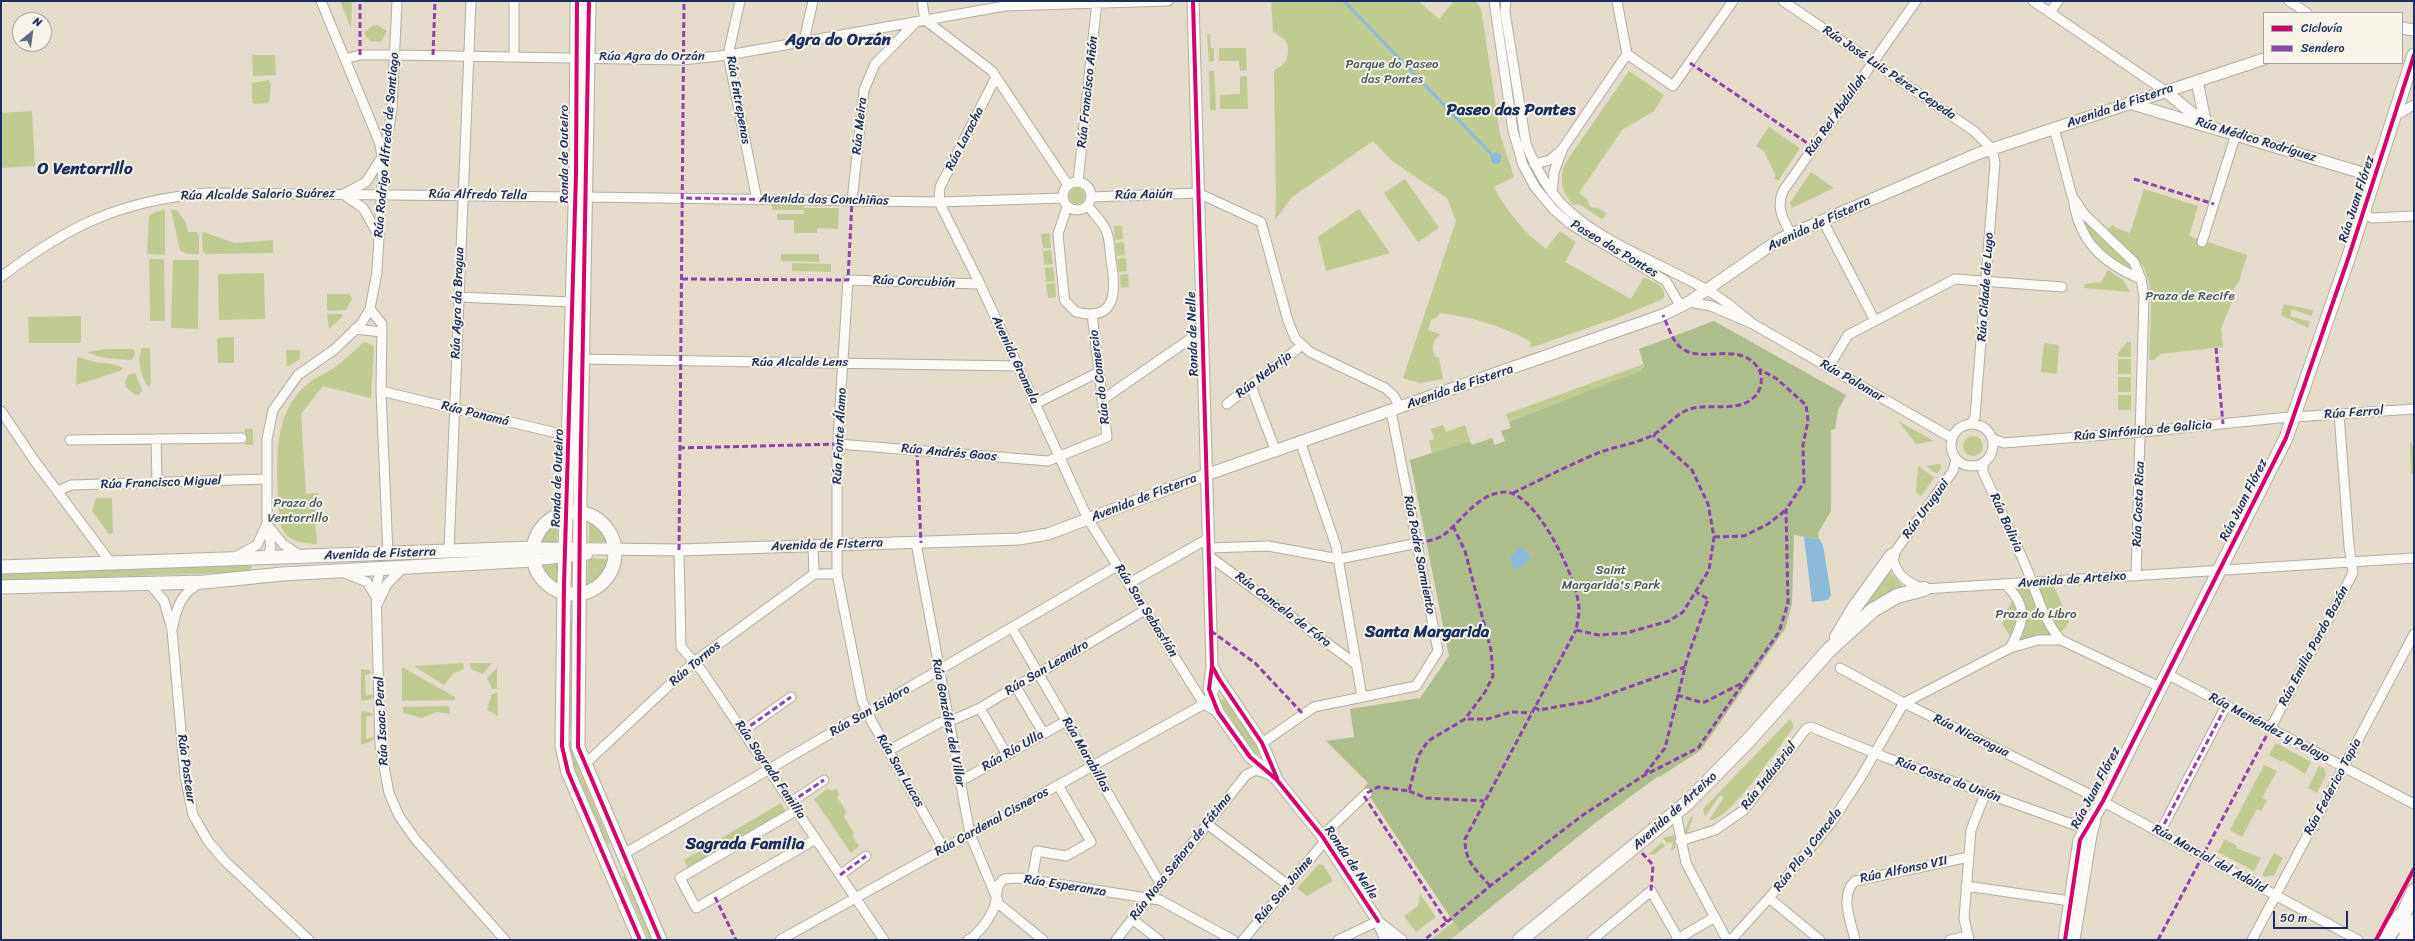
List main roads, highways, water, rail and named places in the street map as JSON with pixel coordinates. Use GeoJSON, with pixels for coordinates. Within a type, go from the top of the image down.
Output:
{"type":"FeatureCollection","features":[{"type":"Feature","properties":{"kind":"highway"},"geometry":{"type":"LineString","coordinates":[[2385,940],[2408,918]]}},
{"type":"Feature","properties":{"kind":"main road","name":"Ronda de Outeiro"},"geometry":{"type":"LineString","coordinates":[[577,1],[582,57],[580,197],[573,513],[565,553],[563,753],[568,772],[640,940]]}},
{"type":"Feature","properties":{"kind":"main road","name":"Ronda de Outeiro"},"geometry":{"type":"LineString","coordinates":[[582,57],[589,1]]}},
{"type":"Feature","properties":{"kind":"main road","name":"Rúa Juan Flórez"},"geometry":{"type":"LineString","coordinates":[[2065,940],[2079,845],[2086,829],[2103,801],[2286,438],[2365,208],[2414,55]]}},
{"type":"Feature","properties":{"kind":"main road","name":"Ronda de Outeiro"},"geometry":{"type":"LineString","coordinates":[[580,197],[572,302],[576,361],[569,436],[573,513],[580,552],[578,747],[584,765],[622,855],[660,940]]}},
{"type":"Feature","properties":{"kind":"main road"},"geometry":{"type":"LineString","coordinates":[[573,513],[596,519],[609,532],[615,550],[614,563],[603,582],[592,590],[564,598],[544,581],[533,554],[539,532],[547,523],[573,513]]}},
{"type":"Feature","properties":{"kind":"main road"},"geometry":{"type":"LineString","coordinates":[[380,569],[388,562],[449,551]]}},
{"type":"Feature","properties":{"kind":"main road","name":"Avenida de Fisterra"},"geometry":{"type":"LineString","coordinates":[[1,567],[449,551],[533,554]]}},
{"type":"Feature","properties":{"kind":"main road","name":"Avenida de Fisterra"},"geometry":{"type":"LineString","coordinates":[[1,587],[204,582],[337,571],[508,562],[533,554]]}},
{"type":"Feature","properties":{"kind":"main road","name":"Avenida de Arteixo"},"geometry":{"type":"LineString","coordinates":[[1830,649],[1855,607],[1892,556]]}},
{"type":"Feature","properties":{"kind":"main road"},"geometry":{"type":"LineString","coordinates":[[238,578],[260,569],[267,558]]}},
{"type":"Feature","properties":{"kind":"main road"},"geometry":{"type":"LineString","coordinates":[[508,562],[526,570],[564,598]]}},
{"type":"Feature","properties":{"kind":"main road","name":"Avenida de Arteixo"},"geometry":{"type":"LineString","coordinates":[[1520,940],[1676,814],[1715,776],[1830,649],[1885,603],[1897,596],[1924,588]]}},
{"type":"Feature","properties":{"kind":"main road"},"geometry":{"type":"LineString","coordinates":[[2393,940],[2408,918],[2414,891]]}},
{"type":"Feature","properties":{"kind":"water"},"geometry":{"type":"Polygon","coordinates":[[[1494,153],[1498,153],[1500,154],[1500,162],[1494,163],[1491,160],[1491,156],[1494,153]]]}},
{"type":"Feature","properties":{"kind":"water"},"geometry":{"type":"Polygon","coordinates":[[[1804,537],[1819,539],[1823,545],[1831,595],[1828,600],[1812,602],[1804,537]]]}},
{"type":"Feature","properties":{"kind":"water"},"geometry":{"type":"Polygon","coordinates":[[[1520,546],[1528,553],[1531,559],[1516,570],[1512,565],[1510,558],[1520,546]]]}},
{"type":"Feature","properties":{"kind":"waterway"},"geometry":{"type":"LineString","coordinates":[[1344,1],[1494,157]]}},
{"type":"Feature","properties":{"kind":"district","name":"Agra do Orzán"},"geometry":{"type":"Point","coordinates":[838,41]}},
{"type":"Feature","properties":{"kind":"district","name":"Paseo das Pontes"},"geometry":{"type":"Point","coordinates":[1511,111]}},
{"type":"Feature","properties":{"kind":"district","name":"O Ventorrillo"},"geometry":{"type":"Point","coordinates":[85,170]}},
{"type":"Feature","properties":{"kind":"district","name":"Santa Margarida"},"geometry":{"type":"Point","coordinates":[1427,633]}},
{"type":"Feature","properties":{"kind":"district","name":"Sagrada Familia"},"geometry":{"type":"Point","coordinates":[745,845]}},
{"type":"Feature","properties":{"kind":"park label","name":"Parque do Paseo das Pontes"},"geometry":{"type":"Point","coordinates":[1392,72]}},
{"type":"Feature","properties":{"kind":"park label","name":"Praza de Recife"},"geometry":{"type":"Point","coordinates":[2190,297]}},
{"type":"Feature","properties":{"kind":"park label","name":"Praza do Ventorrillo"},"geometry":{"type":"Point","coordinates":[298,512]}},
{"type":"Feature","properties":{"kind":"park label","name":"Saint Margarida's Park"},"geometry":{"type":"Point","coordinates":[1611,578]}},
{"type":"Feature","properties":{"kind":"park label","name":"Praza do Libro"},"geometry":{"type":"Point","coordinates":[2036,615]}}]}
